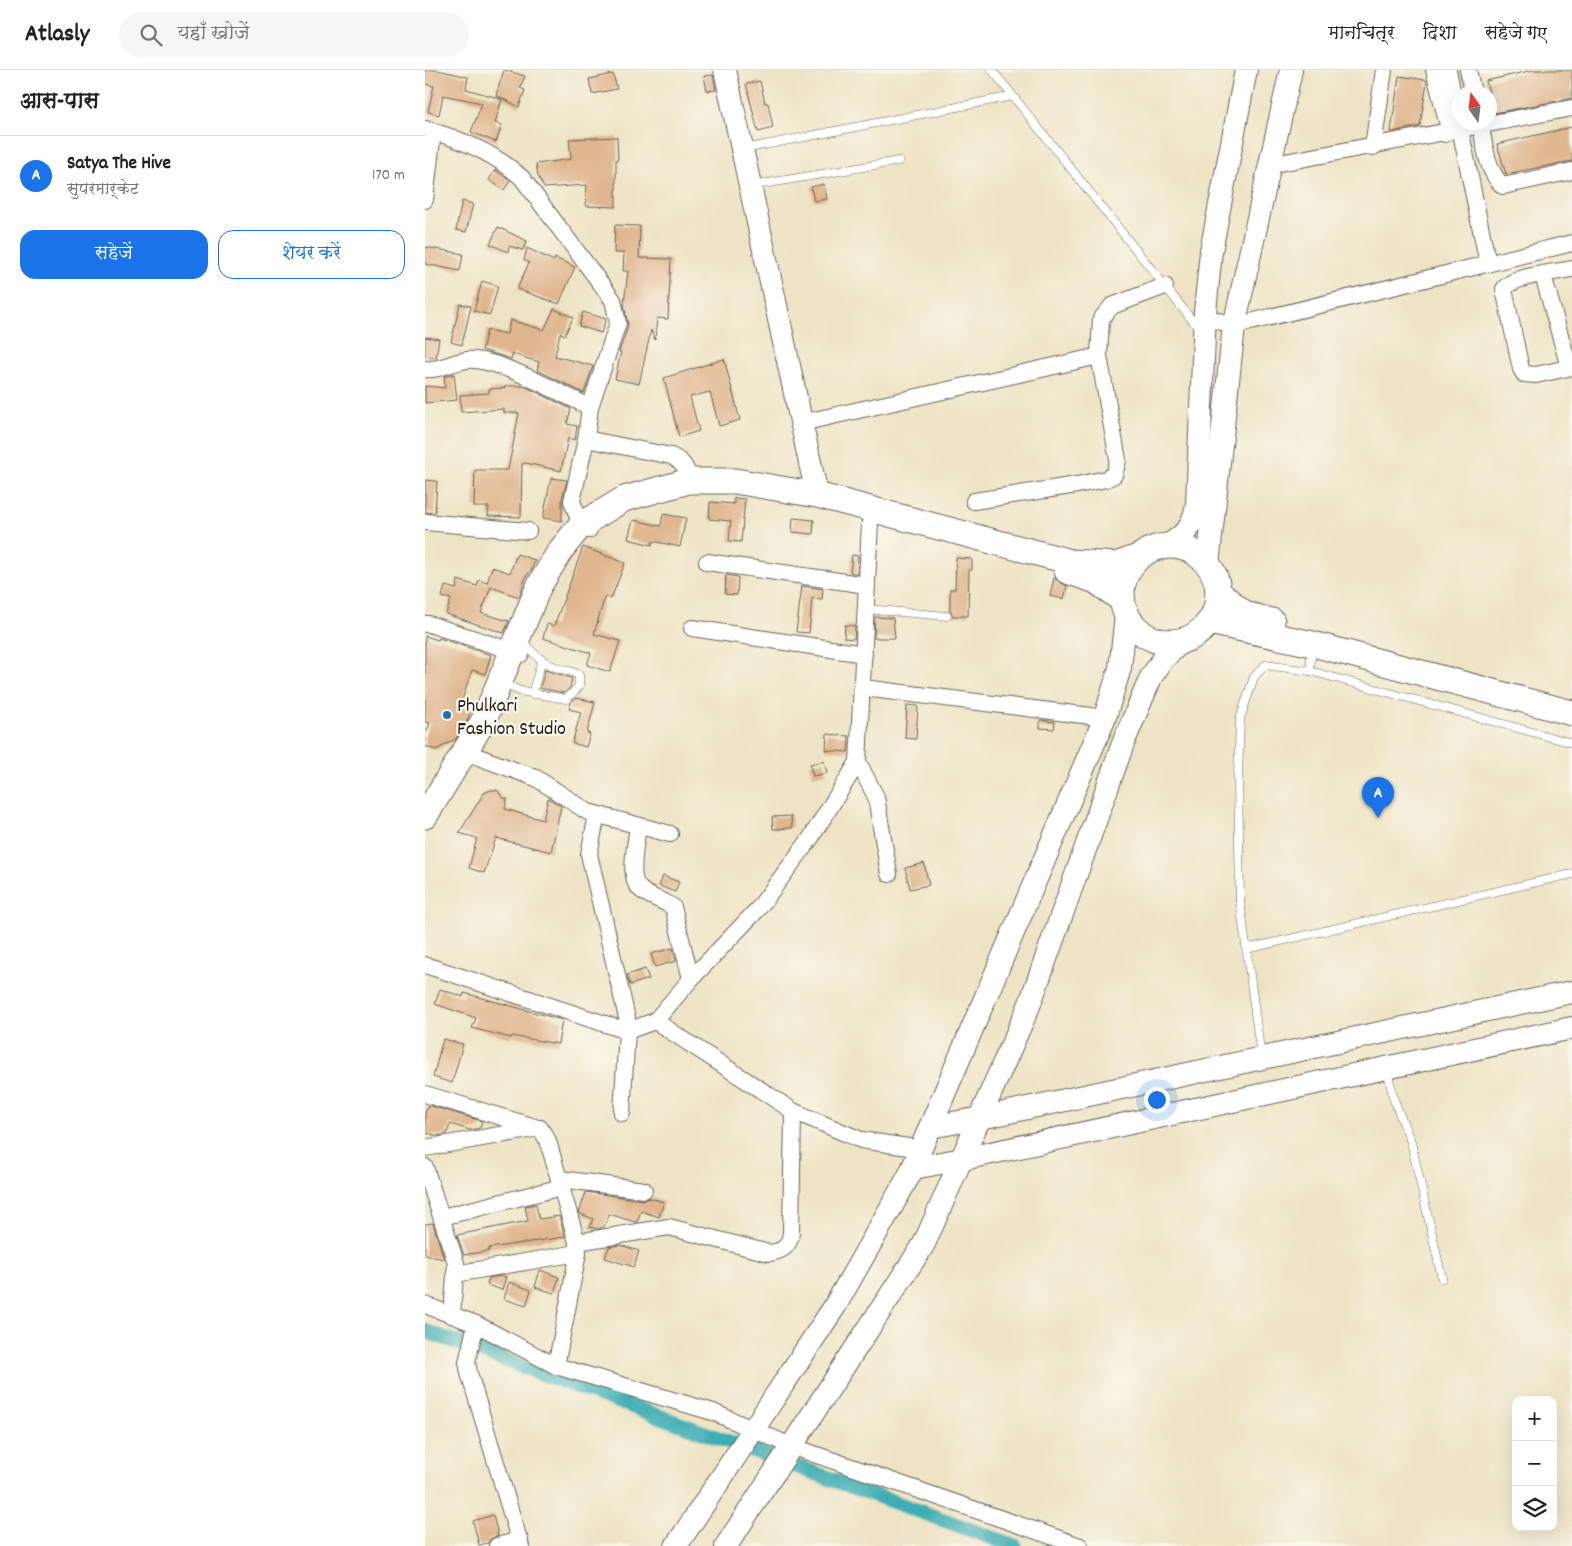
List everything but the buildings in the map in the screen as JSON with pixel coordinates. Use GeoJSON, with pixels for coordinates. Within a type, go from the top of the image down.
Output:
{"type":"FeatureCollection","features":[{"type":"Feature","properties":{"kind":"main road"},"geometry":{"type":"LineString","coordinates":[[425,816],[491,726],[507,686],[525,652],[547,594],[558,574],[575,551],[587,529],[624,499],[689,481],[735,482],[817,495],[941,534],[1071,572],[1096,581],[1124,608],[1137,629],[1150,638],[1167,642],[1183,640],[1198,632],[1209,622],[1216,608],[1218,592],[1215,577],[1208,564],[1196,553],[1182,547],[1167,546],[1152,549],[1138,557],[1116,565],[1071,562],[941,534],[870,522],[769,498],[704,490],[659,496],[635,505],[587,529]]}},
{"type":"Feature","properties":{"kind":"main road"},"geometry":{"type":"LineString","coordinates":[[1124,608],[1123,583],[1128,569],[1138,557]]}},
{"type":"Feature","properties":{"kind":"main road"},"geometry":{"type":"LineString","coordinates":[[1218,592],[1245,614],[1572,697]]}},
{"type":"Feature","properties":{"kind":"main road"},"geometry":{"type":"LineString","coordinates":[[1209,622],[1313,644],[1572,713]]}},
{"type":"Feature","properties":{"kind":"main road"},"geometry":{"type":"LineString","coordinates":[[425,833],[470,754],[484,720],[525,652]]}},
{"type":"Feature","properties":{"kind":"street"},"geometry":{"type":"LineString","coordinates":[[725,70],[751,186],[767,272],[817,495]]}},
{"type":"Feature","properties":{"kind":"street"},"geometry":{"type":"LineString","coordinates":[[1167,546],[1181,536],[1194,522],[1197,504],[1211,251],[1247,70]]}},
{"type":"Feature","properties":{"kind":"street"},"geometry":{"type":"LineString","coordinates":[[1208,564],[1227,349],[1234,326],[1291,70]]}},
{"type":"Feature","properties":{"kind":"street"},"geometry":{"type":"LineString","coordinates":[[1373,147],[1384,70]]}},
{"type":"Feature","properties":{"kind":"street"},"geometry":{"type":"LineString","coordinates":[[1435,70],[1449,128],[1453,132]]}},
{"type":"Feature","properties":{"kind":"street"},"geometry":{"type":"LineString","coordinates":[[1448,70],[1453,132],[1488,264]]}},
{"type":"Feature","properties":{"kind":"street"},"geometry":{"type":"LineString","coordinates":[[1468,70],[1471,85]]}},
{"type":"Feature","properties":{"kind":"street"},"geometry":{"type":"LineString","coordinates":[[1497,122],[1572,108]]}},
{"type":"Feature","properties":{"kind":"street"},"geometry":{"type":"LineString","coordinates":[[425,200],[429,130],[486,151],[505,162],[522,178],[613,300],[617,323],[590,407],[586,439],[572,501],[587,529]]}},
{"type":"Feature","properties":{"kind":"street"},"geometry":{"type":"LineString","coordinates":[[1269,165],[1461,130]]}},
{"type":"Feature","properties":{"kind":"street"},"geometry":{"type":"LineString","coordinates":[[1481,130],[1492,169],[1497,181],[1503,186],[1572,171]]}},
{"type":"Feature","properties":{"kind":"street"},"geometry":{"type":"LineString","coordinates":[[1206,330],[1234,326],[1572,243]]}},
{"type":"Feature","properties":{"kind":"street"},"geometry":{"type":"LineString","coordinates":[[1543,275],[1570,367],[1530,376],[1524,374],[1521,369],[1504,289],[1508,283],[1543,275],[1572,269]]}},
{"type":"Feature","properties":{"kind":"street"},"geometry":{"type":"LineString","coordinates":[[973,501],[1077,485],[1106,479],[1114,475],[1119,460],[1099,356],[1101,319],[1112,306],[1165,286]]}},
{"type":"Feature","properties":{"kind":"street"},"geometry":{"type":"LineString","coordinates":[[801,423],[1099,356]]}},
{"type":"Feature","properties":{"kind":"street"},"geometry":{"type":"LineString","coordinates":[[425,369],[437,369],[473,360],[497,365],[590,407]]}},
{"type":"Feature","properties":{"kind":"street"},"geometry":{"type":"LineString","coordinates":[[586,439],[671,456],[681,461],[687,468],[689,481]]}},
{"type":"Feature","properties":{"kind":"street"},"geometry":{"type":"LineString","coordinates":[[425,522],[528,531]]}},
{"type":"Feature","properties":{"kind":"street"},"geometry":{"type":"LineString","coordinates":[[425,966],[627,1031],[655,1022],[691,979],[758,910],[810,839],[858,762],[870,522]]}},
{"type":"Feature","properties":{"kind":"street"},"geometry":{"type":"LineString","coordinates":[[707,562],[867,585]]}},
{"type":"Feature","properties":{"kind":"street"},"geometry":{"type":"LineString","coordinates":[[676,1546],[835,1306],[917,1158],[1104,720],[1120,668],[1124,608]]}},
{"type":"Feature","properties":{"kind":"street"},"geometry":{"type":"LineString","coordinates":[[427,620],[525,652]]}},
{"type":"Feature","properties":{"kind":"street"},"geometry":{"type":"LineString","coordinates":[[692,628],[864,654]]}},
{"type":"Feature","properties":{"kind":"street"},"geometry":{"type":"LineString","coordinates":[[726,1546],[924,1244],[963,1160],[1029,1006],[1124,741],[1151,677],[1164,658],[1183,640]]}},
{"type":"Feature","properties":{"kind":"street"},"geometry":{"type":"LineString","coordinates":[[863,688],[1082,715],[1104,720]]}},
{"type":"Feature","properties":{"kind":"street"},"geometry":{"type":"LineString","coordinates":[[470,754],[536,778],[588,812],[638,827],[671,834]]}},
{"type":"Feature","properties":{"kind":"street"},"geometry":{"type":"LineString","coordinates":[[858,762],[876,797],[889,874]]}},
{"type":"Feature","properties":{"kind":"street"},"geometry":{"type":"LineString","coordinates":[[597,814],[589,854],[627,1018],[622,1113]]}},
{"type":"Feature","properties":{"kind":"street"},"geometry":{"type":"LineString","coordinates":[[638,827],[633,863],[635,881],[639,888],[673,907],[691,979]]}},
{"type":"Feature","properties":{"kind":"street"},"geometry":{"type":"LineString","coordinates":[[930,1127],[1196,1073],[1572,992]]}},
{"type":"Feature","properties":{"kind":"street"},"geometry":{"type":"LineString","coordinates":[[655,1022],[793,1111],[861,1140],[917,1158],[963,1160],[1572,1028]]}},
{"type":"Feature","properties":{"kind":"street"},"geometry":{"type":"LineString","coordinates":[[1196,1073],[1199,1109]]}},
{"type":"Feature","properties":{"kind":"street"},"geometry":{"type":"LineString","coordinates":[[425,1094],[540,1128],[548,1142],[578,1248],[556,1366]]}},
{"type":"Feature","properties":{"kind":"street"},"geometry":{"type":"LineString","coordinates":[[455,1274],[669,1227],[769,1253],[781,1252],[789,1244],[791,1232],[793,1111]]}},
{"type":"Feature","properties":{"kind":"street"},"geometry":{"type":"LineString","coordinates":[[425,1148],[540,1128]]}},
{"type":"Feature","properties":{"kind":"street"},"geometry":{"type":"LineString","coordinates":[[425,1167],[456,1263],[452,1314]]}},
{"type":"Feature","properties":{"kind":"street"},"geometry":{"type":"LineString","coordinates":[[442,1217],[561,1183],[644,1190]]}},
{"type":"Feature","properties":{"kind":"street"},"geometry":{"type":"LineString","coordinates":[[425,1305],[452,1314],[474,1331],[556,1366],[713,1412],[789,1450],[1081,1546]]}},
{"type":"Feature","properties":{"kind":"street"},"geometry":{"type":"LineString","coordinates":[[474,1331],[467,1362],[520,1543],[497,1546]]}},
{"type":"Feature","properties":{"kind":"lane"},"geometry":{"type":"LineString","coordinates":[[992,70],[1165,286],[1206,330]]}},
{"type":"Feature","properties":{"kind":"lane"},"geometry":{"type":"LineString","coordinates":[[742,149],[1013,96]]}},
{"type":"Feature","properties":{"kind":"lane"},"geometry":{"type":"LineString","coordinates":[[751,186],[899,161]]}},
{"type":"Feature","properties":{"kind":"lane"},"geometry":{"type":"LineString","coordinates":[[866,609],[947,616]]}},
{"type":"Feature","properties":{"kind":"lane"},"geometry":{"type":"LineString","coordinates":[[1310,671],[1313,644]]}},
{"type":"Feature","properties":{"kind":"lane"},"geometry":{"type":"LineString","coordinates":[[507,686],[532,694],[566,699],[579,688],[579,675],[553,666],[525,652]]}},
{"type":"Feature","properties":{"kind":"lane"},"geometry":{"type":"LineString","coordinates":[[525,652],[532,694]]}},
{"type":"Feature","properties":{"kind":"lane"},"geometry":{"type":"LineString","coordinates":[[1261,1059],[1240,901],[1238,777],[1240,719],[1254,677],[1265,665],[1310,671],[1572,743]]}},
{"type":"Feature","properties":{"kind":"lane"},"geometry":{"type":"LineString","coordinates":[[1246,949],[1572,874]]}},
{"type":"Feature","properties":{"kind":"lane"},"geometry":{"type":"LineString","coordinates":[[1387,1068],[1394,1100],[1411,1142],[1441,1278]]}},
{"type":"Feature","properties":{"kind":"waterway"},"geometry":{"type":"LineString","coordinates":[[425,1331],[1015,1546]]}},
{"type":"Feature","properties":{"kind":"place","name":"Phulkari Fashion Studio"},"geometry":{"type":"Point","coordinates":[447,715]}},
{"type":"Feature","properties":{"kind":"place","name":"Satya The Hive"},"geometry":{"type":"Point","coordinates":[1378,818]}}]}
